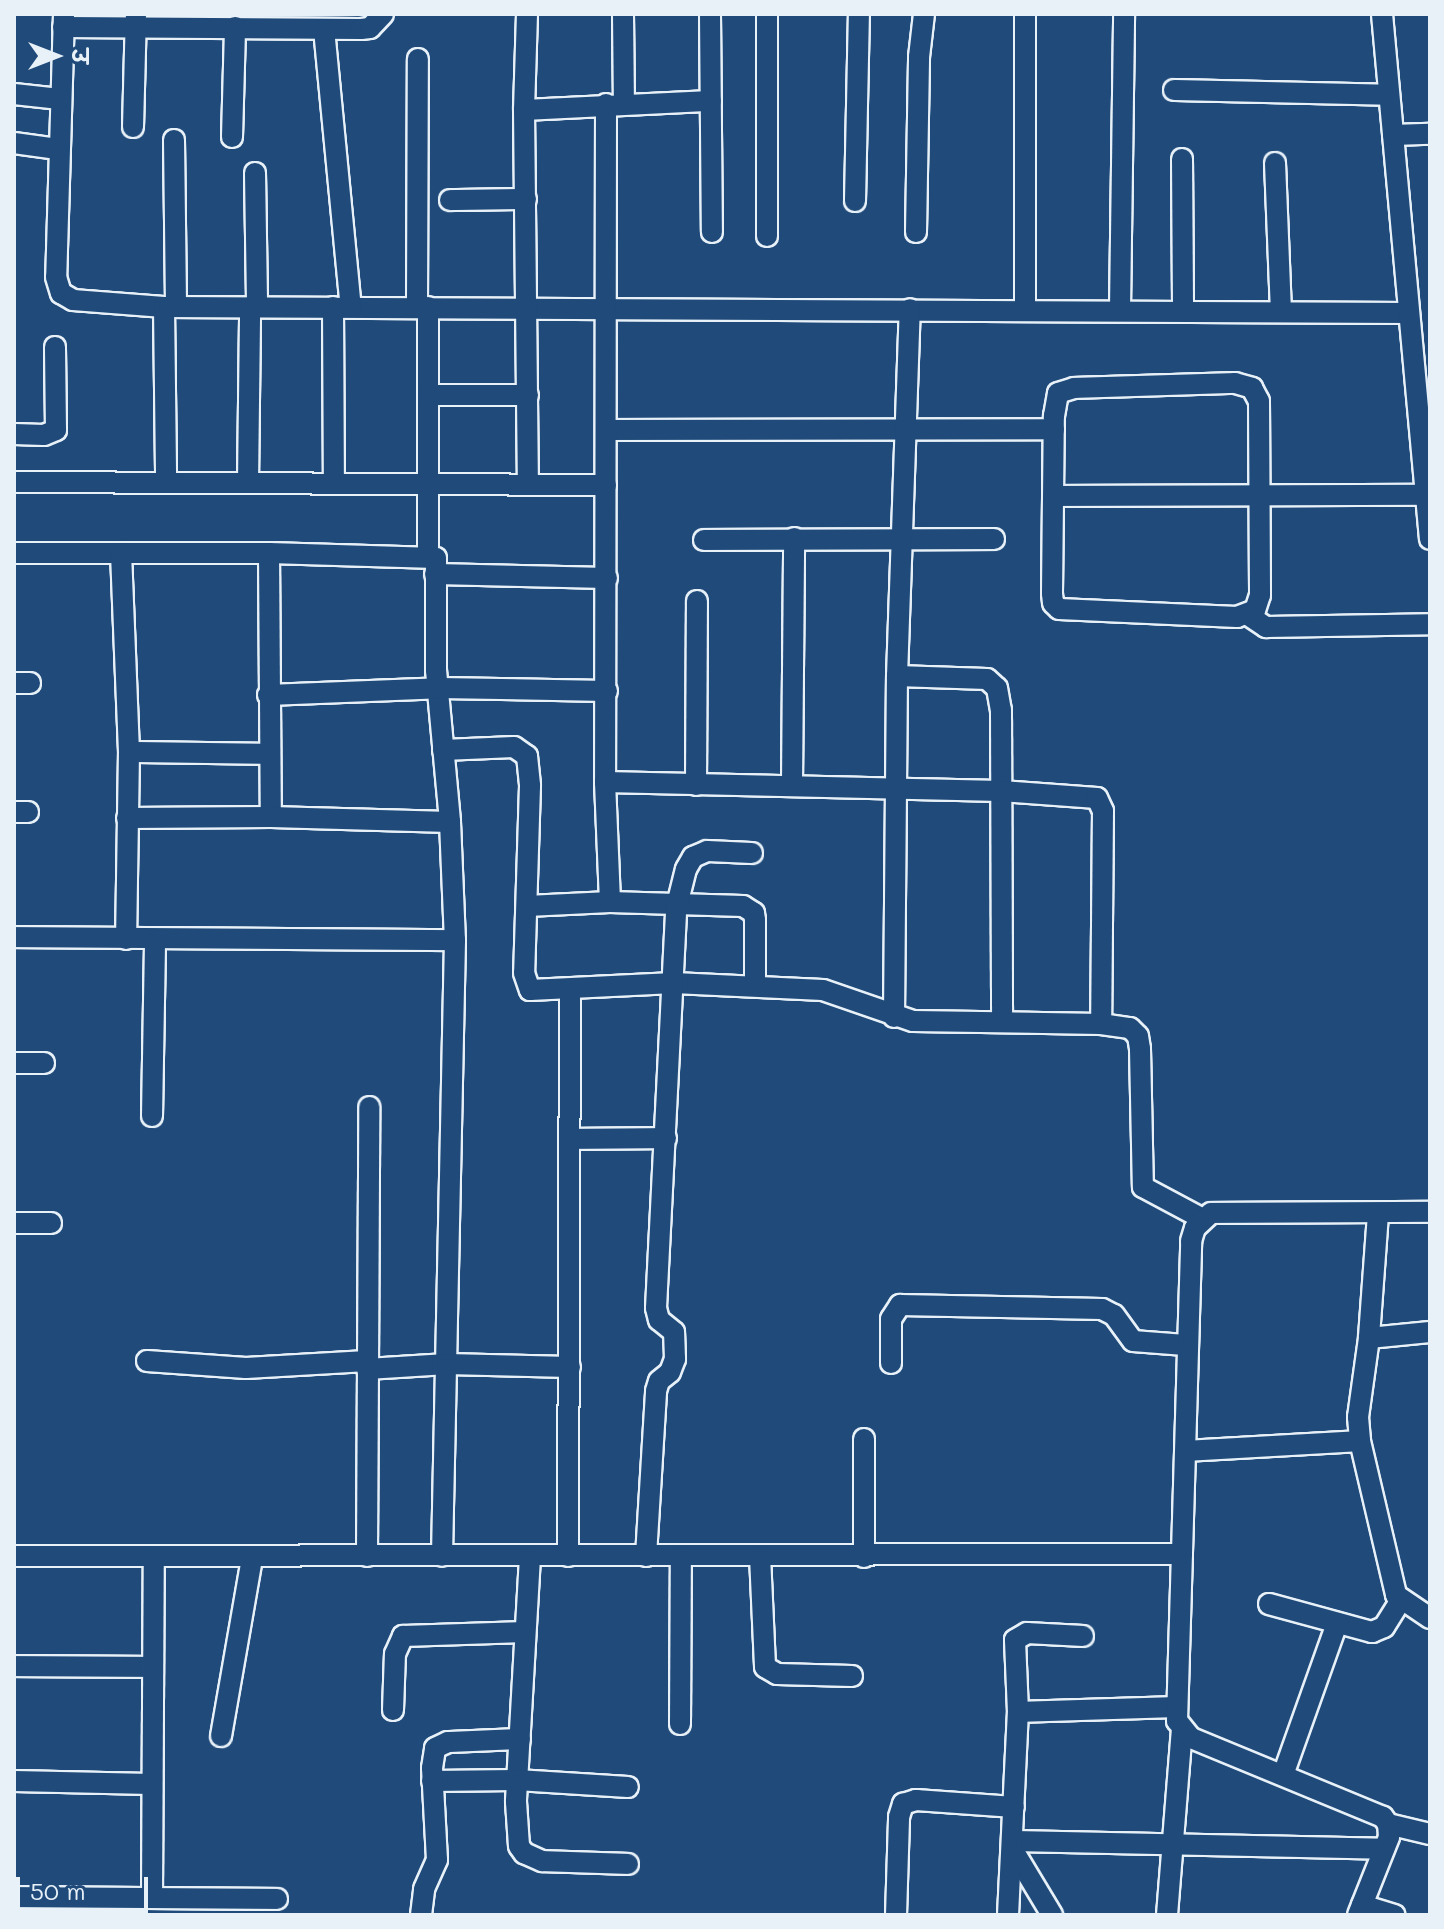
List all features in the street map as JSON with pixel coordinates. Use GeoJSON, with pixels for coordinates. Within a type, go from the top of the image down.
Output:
{"type":"FeatureCollection","features":[{"type":"Feature","properties":{"kind":"street"},"geometry":{"type":"LineString","coordinates":[[383,14],[370,28],[324,29],[300,20],[235,27],[136,21],[64,21],[56,277],[61,293],[73,300],[170,307],[1120,309],[1409,313]]}},
{"type":"Feature","properties":{"kind":"street"},"geometry":{"type":"LineString","coordinates":[[527,14],[524,110],[528,485]]}},
{"type":"Feature","properties":{"kind":"street"},"geometry":{"type":"LineString","coordinates":[[610,902],[605,782],[607,307],[615,103],[623,14]]}},
{"type":"Feature","properties":{"kind":"street"},"geometry":{"type":"LineString","coordinates":[[710,14],[712,232]]}},
{"type":"Feature","properties":{"kind":"street"},"geometry":{"type":"LineString","coordinates":[[767,14],[767,236]]}},
{"type":"Feature","properties":{"kind":"street"},"geometry":{"type":"LineString","coordinates":[[855,201],[859,14]]}},
{"type":"Feature","properties":{"kind":"street"},"geometry":{"type":"LineString","coordinates":[[916,232],[919,57],[924,14]]}},
{"type":"Feature","properties":{"kind":"street"},"geometry":{"type":"LineString","coordinates":[[1025,14],[1025,310]]}},
{"type":"Feature","properties":{"kind":"street"},"geometry":{"type":"LineString","coordinates":[[1120,309],[1124,14]]}},
{"type":"Feature","properties":{"kind":"street"},"geometry":{"type":"LineString","coordinates":[[1382,14],[1409,313],[1421,350],[1430,539]]}},
{"type":"Feature","properties":{"kind":"street"},"geometry":{"type":"LineString","coordinates":[[133,127],[136,21]]}},
{"type":"Feature","properties":{"kind":"street"},"geometry":{"type":"LineString","coordinates":[[232,137],[235,27]]}},
{"type":"Feature","properties":{"kind":"street"},"geometry":{"type":"LineString","coordinates":[[324,29],[342,307],[334,482]]}},
{"type":"Feature","properties":{"kind":"street"},"geometry":{"type":"LineString","coordinates":[[418,59],[422,307],[430,395],[432,565],[455,940],[442,1556]]}},
{"type":"Feature","properties":{"kind":"street"},"geometry":{"type":"LineString","coordinates":[[1174,90],[1389,95]]}},
{"type":"Feature","properties":{"kind":"street"},"geometry":{"type":"LineString","coordinates":[[14,94],[60,99]]}},
{"type":"Feature","properties":{"kind":"street"},"geometry":{"type":"LineString","coordinates":[[524,110],[615,103],[711,101]]}},
{"type":"Feature","properties":{"kind":"street"},"geometry":{"type":"LineString","coordinates":[[1393,135],[1430,134]]}},
{"type":"Feature","properties":{"kind":"street"},"geometry":{"type":"LineString","coordinates":[[166,482],[174,140]]}},
{"type":"Feature","properties":{"kind":"street"},"geometry":{"type":"LineString","coordinates":[[14,143],[58,149]]}},
{"type":"Feature","properties":{"kind":"street"},"geometry":{"type":"LineString","coordinates":[[1182,159],[1183,311]]}},
{"type":"Feature","properties":{"kind":"street"},"geometry":{"type":"LineString","coordinates":[[1275,163],[1281,312]]}},
{"type":"Feature","properties":{"kind":"street"},"geometry":{"type":"LineString","coordinates":[[248,483],[255,173]]}},
{"type":"Feature","properties":{"kind":"street"},"geometry":{"type":"LineString","coordinates":[[450,200],[526,199]]}},
{"type":"Feature","properties":{"kind":"street"},"geometry":{"type":"LineString","coordinates":[[894,1017],[897,676],[910,309]]}},
{"type":"Feature","properties":{"kind":"street"},"geometry":{"type":"LineString","coordinates":[[14,434],[44,435],[56,430],[55,347]]}},
{"type":"Feature","properties":{"kind":"street"},"geometry":{"type":"LineString","coordinates":[[1248,615],[1255,610],[1260,595],[1259,401],[1252,388],[1245,385],[1064,389],[1054,403],[1052,593],[1053,603],[1059,609],[1248,615],[1262,626],[1283,628],[1430,624]]}},
{"type":"Feature","properties":{"kind":"street"},"geometry":{"type":"LineString","coordinates":[[430,395],[528,395]]}},
{"type":"Feature","properties":{"kind":"street"},"geometry":{"type":"LineString","coordinates":[[607,430],[1054,429]]}},
{"type":"Feature","properties":{"kind":"street"},"geometry":{"type":"LineString","coordinates":[[14,482],[606,485]]}},
{"type":"Feature","properties":{"kind":"street"},"geometry":{"type":"LineString","coordinates":[[1055,496],[1260,493],[1426,495]]}},
{"type":"Feature","properties":{"kind":"street"},"geometry":{"type":"LineString","coordinates":[[792,785],[794,538]]}},
{"type":"Feature","properties":{"kind":"street"},"geometry":{"type":"LineString","coordinates":[[704,540],[994,539]]}},
{"type":"Feature","properties":{"kind":"street"},"geometry":{"type":"LineString","coordinates":[[14,553],[269,553],[607,578]]}},
{"type":"Feature","properties":{"kind":"street"},"geometry":{"type":"LineString","coordinates":[[121,553],[129,752],[126,939]]}},
{"type":"Feature","properties":{"kind":"street"},"geometry":{"type":"LineString","coordinates":[[269,553],[268,754],[271,817]]}},
{"type":"Feature","properties":{"kind":"street"},"geometry":{"type":"LineString","coordinates":[[696,785],[697,601]]}},
{"type":"Feature","properties":{"kind":"street"},"geometry":{"type":"LineString","coordinates":[[897,676],[971,678],[993,683],[1001,710],[1002,1022]]}},
{"type":"Feature","properties":{"kind":"street"},"geometry":{"type":"LineString","coordinates":[[268,695],[439,688],[607,691]]}},
{"type":"Feature","properties":{"kind":"street"},"geometry":{"type":"LineString","coordinates":[[443,750],[514,747],[527,756],[530,786],[524,973],[527,987],[570,989],[674,983],[755,986],[834,992],[894,1017],[928,1023],[1101,1024],[1130,1028],[1138,1036],[1143,1187],[1203,1219]]}},
{"type":"Feature","properties":{"kind":"street"},"geometry":{"type":"LineString","coordinates":[[129,752],[268,754]]}},
{"type":"Feature","properties":{"kind":"street"},"geometry":{"type":"LineString","coordinates":[[605,782],[792,785],[895,791],[1001,791],[1090,796],[1102,803],[1101,1024]]}},
{"type":"Feature","properties":{"kind":"street"},"geometry":{"type":"LineString","coordinates":[[127,818],[271,817],[450,822]]}},
{"type":"Feature","properties":{"kind":"street"},"geometry":{"type":"LineString","coordinates":[[646,1556],[656,1391],[659,1381],[670,1372],[675,1359],[674,1332],[659,1320],[656,1308],[674,983],[673,948],[678,902],[688,862],[698,854],[752,853]]}},
{"type":"Feature","properties":{"kind":"street"},"geometry":{"type":"LineString","coordinates":[[527,906],[610,902],[743,906],[754,913],[755,986]]}},
{"type":"Feature","properties":{"kind":"street"},"geometry":{"type":"LineString","coordinates":[[14,937],[455,940]]}},
{"type":"Feature","properties":{"kind":"street"},"geometry":{"type":"LineString","coordinates":[[152,1116],[155,940]]}},
{"type":"Feature","properties":{"kind":"street"},"geometry":{"type":"LineString","coordinates":[[568,1556],[572,1139],[570,989]]}},
{"type":"Feature","properties":{"kind":"street"},"geometry":{"type":"LineString","coordinates":[[14,1063],[44,1063]]}},
{"type":"Feature","properties":{"kind":"street"},"geometry":{"type":"LineString","coordinates":[[367,1556],[369,1107]]}},
{"type":"Feature","properties":{"kind":"street"},"geometry":{"type":"LineString","coordinates":[[572,1139],[666,1138]]}},
{"type":"Feature","properties":{"kind":"street"},"geometry":{"type":"LineString","coordinates":[[1167,1915],[1170,1846],[1182,1729],[1175,1707],[1186,1451],[1185,1345],[1191,1241],[1195,1228],[1203,1219],[1222,1212],[1430,1212]]}},
{"type":"Feature","properties":{"kind":"street"},"geometry":{"type":"LineString","coordinates":[[1378,1214],[1369,1338],[1360,1394],[1360,1441],[1393,1586],[1400,1601],[1430,1618]]}},
{"type":"Feature","properties":{"kind":"street"},"geometry":{"type":"LineString","coordinates":[[14,1223],[51,1223]]}},
{"type":"Feature","properties":{"kind":"street"},"geometry":{"type":"LineString","coordinates":[[891,1363],[891,1319],[900,1305],[1102,1309],[1114,1315],[1133,1341],[1185,1345]]}},
{"type":"Feature","properties":{"kind":"street"},"geometry":{"type":"LineString","coordinates":[[1369,1338],[1430,1332]]}},
{"type":"Feature","properties":{"kind":"street"},"geometry":{"type":"LineString","coordinates":[[147,1361],[246,1368],[447,1364],[570,1367]]}},
{"type":"Feature","properties":{"kind":"street"},"geometry":{"type":"LineString","coordinates":[[864,1439],[864,1557]]}},
{"type":"Feature","properties":{"kind":"street"},"geometry":{"type":"LineString","coordinates":[[1186,1451],[1360,1441]]}},
{"type":"Feature","properties":{"kind":"street"},"geometry":{"type":"LineString","coordinates":[[14,1556],[864,1557],[1182,1554]]}},
{"type":"Feature","properties":{"kind":"street"},"geometry":{"type":"LineString","coordinates":[[680,1724],[681,1556]]}},
{"type":"Feature","properties":{"kind":"street"},"geometry":{"type":"LineString","coordinates":[[760,1556],[765,1667],[777,1674],[852,1676]]}},
{"type":"Feature","properties":{"kind":"street"},"geometry":{"type":"LineString","coordinates":[[530,1557],[517,1780],[517,1836],[524,1853],[542,1861],[628,1864]]}},
{"type":"Feature","properties":{"kind":"street"},"geometry":{"type":"LineString","coordinates":[[141,1903],[151,1784],[154,1558]]}},
{"type":"Feature","properties":{"kind":"street"},"geometry":{"type":"LineString","coordinates":[[221,1736],[252,1558]]}},
{"type":"Feature","properties":{"kind":"street"},"geometry":{"type":"LineString","coordinates":[[1269,1604],[1379,1631],[1400,1601]]}},
{"type":"Feature","properties":{"kind":"street"},"geometry":{"type":"LineString","coordinates":[[1283,1775],[1337,1623]]}},
{"type":"Feature","properties":{"kind":"street"},"geometry":{"type":"LineString","coordinates":[[393,1710],[395,1654],[403,1636],[525,1632]]}},
{"type":"Feature","properties":{"kind":"street"},"geometry":{"type":"LineString","coordinates":[[1008,1915],[1014,1845],[1018,1712],[1015,1651],[1020,1635],[1083,1636]]}},
{"type":"Feature","properties":{"kind":"street"},"geometry":{"type":"LineString","coordinates":[[14,1666],[153,1667]]}},
{"type":"Feature","properties":{"kind":"street"},"geometry":{"type":"LineString","coordinates":[[1018,1712],[1175,1707]]}},
{"type":"Feature","properties":{"kind":"street"},"geometry":{"type":"LineString","coordinates":[[1182,1729],[1191,1738],[1376,1813],[1388,1824],[1430,1834]]}},
{"type":"Feature","properties":{"kind":"street"},"geometry":{"type":"LineString","coordinates":[[421,1915],[424,1889],[437,1860],[432,1757],[440,1744],[520,1739]]}},
{"type":"Feature","properties":{"kind":"street"},"geometry":{"type":"LineString","coordinates":[[432,1781],[517,1780],[628,1787]]}},
{"type":"Feature","properties":{"kind":"street"},"geometry":{"type":"LineString","coordinates":[[14,1781],[151,1784]]}},
{"type":"Feature","properties":{"kind":"street"},"geometry":{"type":"LineString","coordinates":[[896,1915],[899,1817],[903,1804],[916,1800],[1014,1807]]}},
{"type":"Feature","properties":{"kind":"street"},"geometry":{"type":"LineString","coordinates":[[1388,1824],[1389,1837],[1360,1910],[1395,1915]]}},
{"type":"Feature","properties":{"kind":"street"},"geometry":{"type":"LineString","coordinates":[[1014,1845],[1384,1849]]}},
{"type":"Feature","properties":{"kind":"street"},"geometry":{"type":"LineString","coordinates":[[1014,1845],[1052,1915]]}},
{"type":"Feature","properties":{"kind":"street"},"geometry":{"type":"LineString","coordinates":[[14,1897],[141,1903],[277,1899]]}}]}
